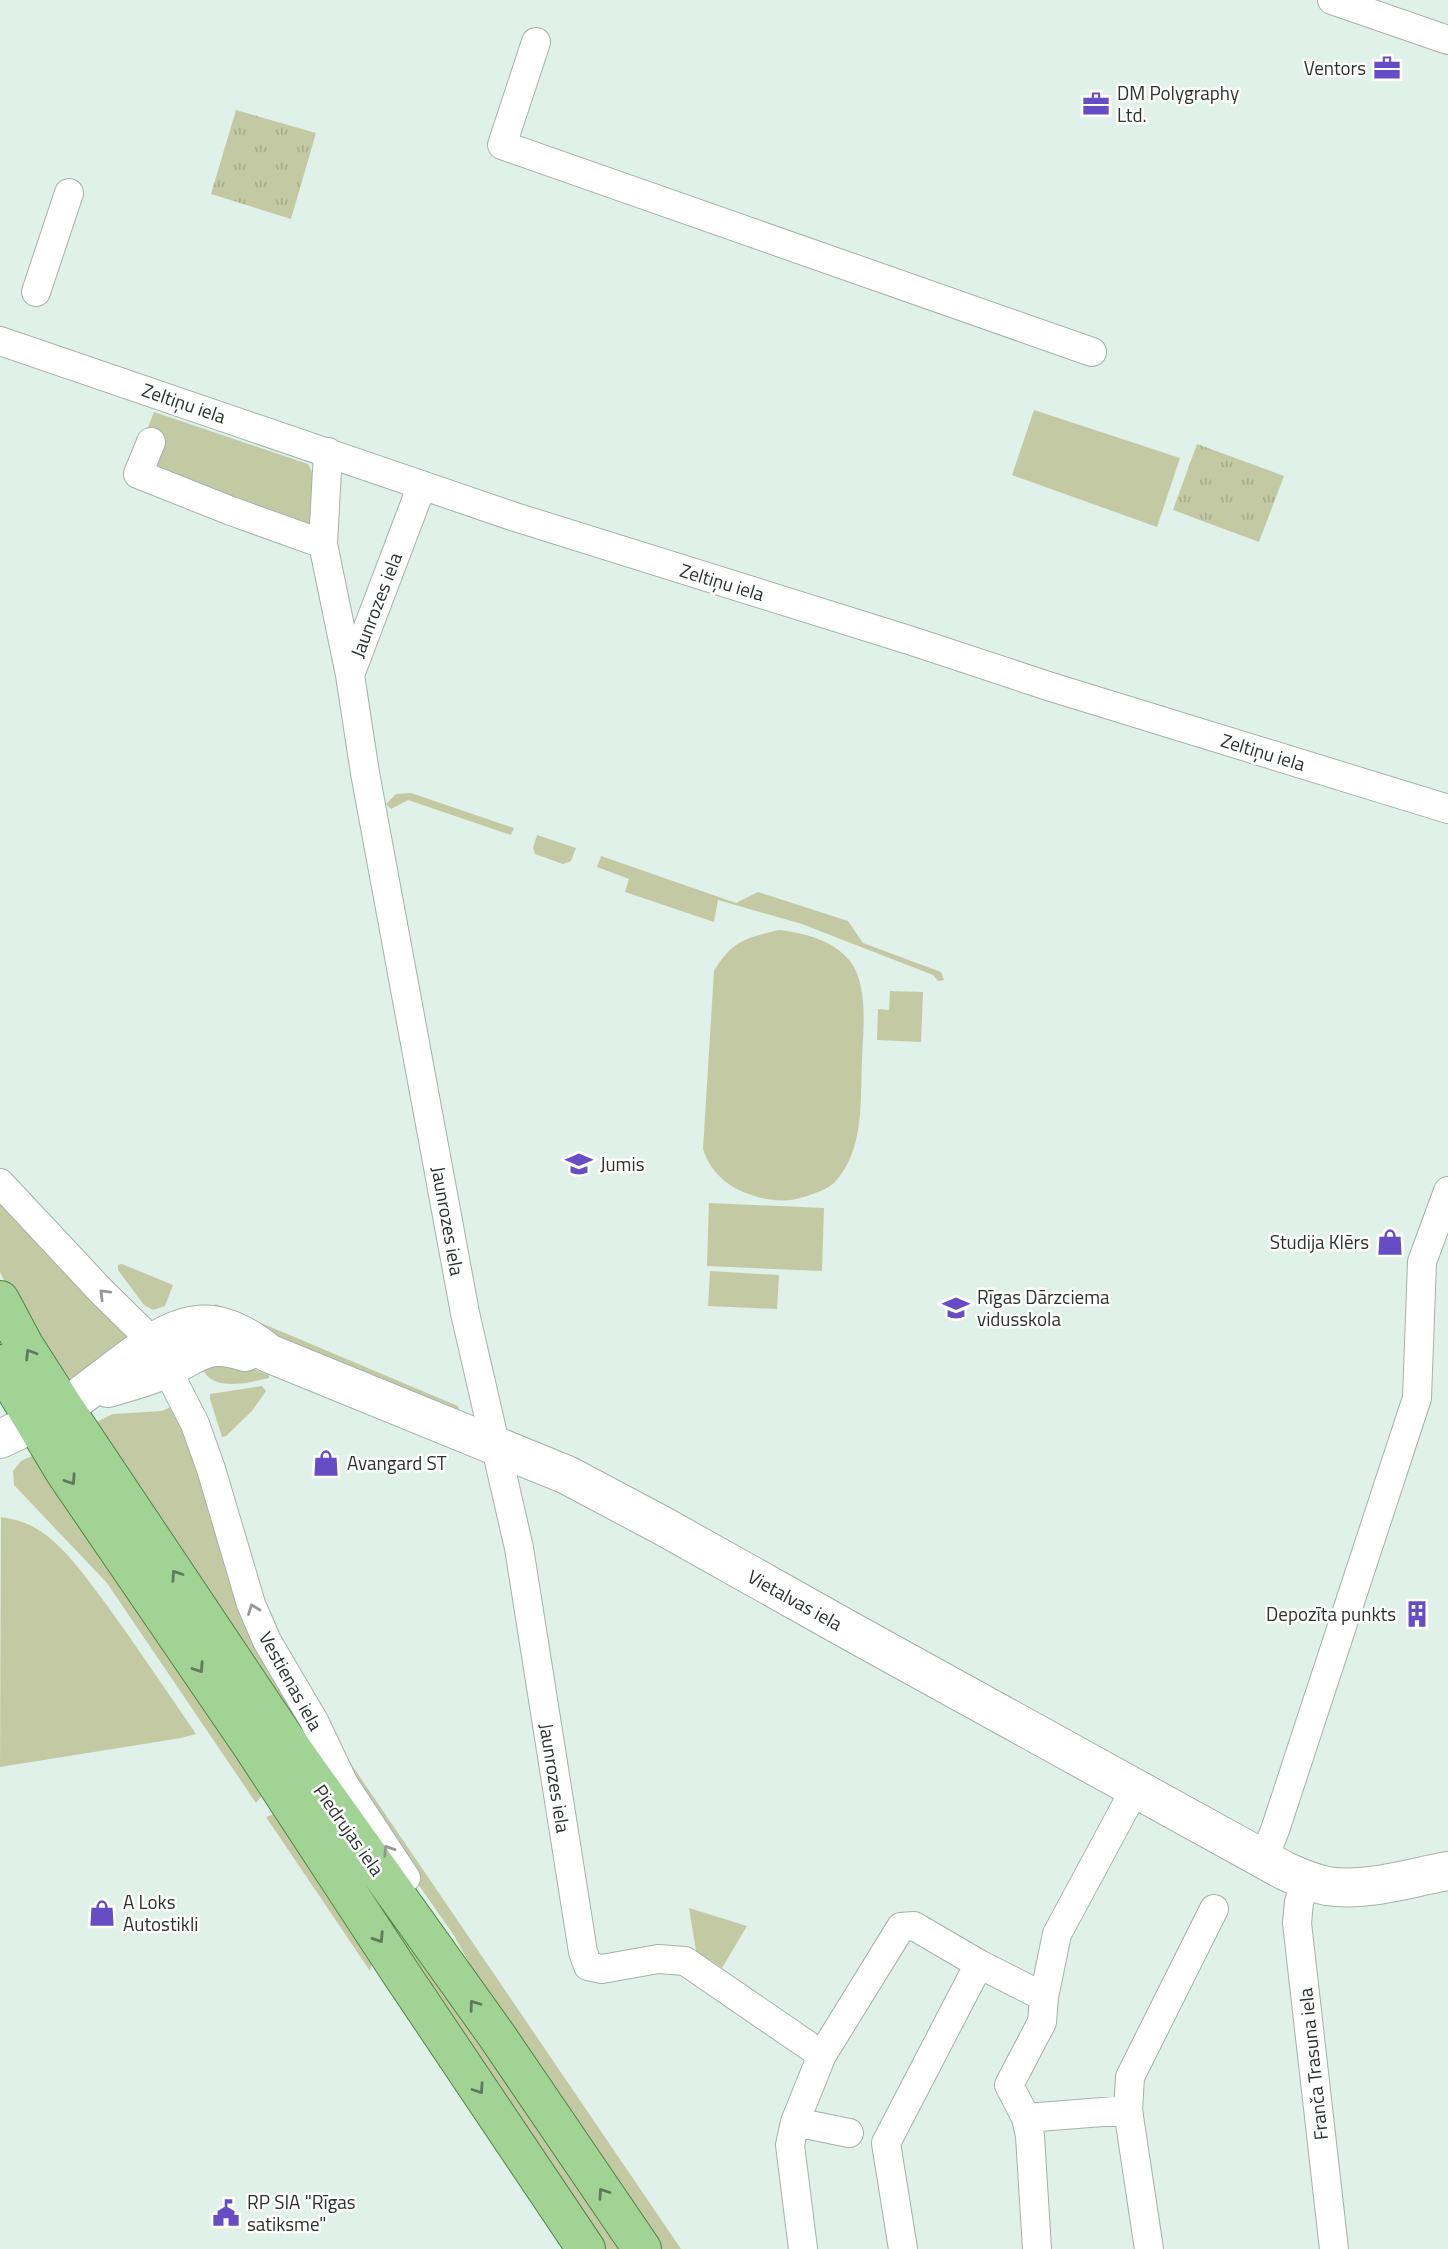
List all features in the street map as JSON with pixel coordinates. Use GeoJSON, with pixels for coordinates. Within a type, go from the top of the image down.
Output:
{"type":"FeatureCollection","features":[{"type":"Feature","properties":{"kind":"main road"},"geometry":{"type":"LineString","coordinates":[[0,1300],[24,1345],[29,1425]]}},
{"type":"Feature","properties":{"kind":"main road"},"geometry":{"type":"LineString","coordinates":[[0,1364],[29,1425]]}},
{"type":"Feature","properties":{"kind":"main road","name":"Piedrujas iela"},"geometry":{"type":"LineString","coordinates":[[29,1425],[297,1756],[497,2036],[642,2249]]}},
{"type":"Feature","properties":{"kind":"main road","name":"Piedrujas iela"},"geometry":{"type":"LineString","coordinates":[[29,1425],[64,1471],[252,1746],[586,2249]]}},
{"type":"Feature","properties":{"kind":"street"},"geometry":{"type":"LineString","coordinates":[[1332,0],[1448,40]]}},
{"type":"Feature","properties":{"kind":"street"},"geometry":{"type":"LineString","coordinates":[[536,42],[502,145],[1092,352]]}},
{"type":"Feature","properties":{"kind":"street"},"geometry":{"type":"LineString","coordinates":[[36,292],[69,193]]}},
{"type":"Feature","properties":{"kind":"street","name":"Zeltiņu iela"},"geometry":{"type":"LineString","coordinates":[[0,341],[515,517],[1448,809]]}},
{"type":"Feature","properties":{"kind":"street"},"geometry":{"type":"LineString","coordinates":[[150,442],[138,474],[323,544]]}},
{"type":"Feature","properties":{"kind":"street"},"geometry":{"type":"LineString","coordinates":[[328,452],[323,544],[350,676]]}},
{"type":"Feature","properties":{"kind":"street","name":"Jaunrozes iela"},"geometry":{"type":"LineString","coordinates":[[422,485],[350,676],[365,773],[465,1313],[519,1548],[583,1952],[588,1966],[602,1969],[658,1959],[685,1961],[822,2055]]}},
{"type":"Feature","properties":{"kind":"street","name":"Vestienas iela"},"geometry":{"type":"LineString","coordinates":[[0,1183],[160,1355],[195,1424],[251,1604],[267,1641],[314,1721],[344,1784],[415,1893],[452,1976]]}},
{"type":"Feature","properties":{"kind":"street"},"geometry":{"type":"LineString","coordinates":[[1263,1860],[1417,1398],[1422,1262],[1448,1191]]}},
{"type":"Feature","properties":{"kind":"street","name":"Vietalvas iela"},"geometry":{"type":"LineString","coordinates":[[160,1355],[175,1330],[205,1324],[229,1328],[249,1337],[268,1353],[567,1475],[1263,1860],[1306,1880],[1326,1886],[1366,1886],[1448,1871]]}},
{"type":"Feature","properties":{"kind":"street"},"geometry":{"type":"LineString","coordinates":[[1037,2249],[1030,2136],[1026,2118],[1009,2085],[1042,2022],[1044,1997],[1057,1934],[1135,1789]]}},
{"type":"Feature","properties":{"kind":"street","name":"Franča Trasuna iela"},"geometry":{"type":"LineString","coordinates":[[1306,1880],[1299,1902],[1297,1923],[1334,2249]]}},
{"type":"Feature","properties":{"kind":"street"},"geometry":{"type":"LineString","coordinates":[[1149,2249],[1128,2110],[1130,2077],[1214,1909]]}},
{"type":"Feature","properties":{"kind":"street"},"geometry":{"type":"LineString","coordinates":[[803,2249],[790,2145],[795,2122],[822,2055],[901,1927],[914,1926],[979,1964],[1044,1997]]}},
{"type":"Feature","properties":{"kind":"street"},"geometry":{"type":"LineString","coordinates":[[868,2138],[979,1964]]}},
{"type":"Feature","properties":{"kind":"street"},"geometry":{"type":"LineString","coordinates":[[1026,2118],[1128,2110]]}},
{"type":"Feature","properties":{"kind":"street"},"geometry":{"type":"LineString","coordinates":[[795,2122],[868,2138]]}},
{"type":"Feature","properties":{"kind":"street"},"geometry":{"type":"LineString","coordinates":[[868,2138],[903,2249]]}},
{"type":"Feature","properties":{"kind":"green space"},"geometry":{"type":"Polygon","coordinates":[[[236,110],[316,133],[291,219],[211,194],[236,110]]]}},
{"type":"Feature","properties":{"kind":"green space"},"geometry":{"type":"Polygon","coordinates":[[[1034,410],[1180,458],[1157,527],[1012,475],[1034,410]]]}},
{"type":"Feature","properties":{"kind":"green space"},"geometry":{"type":"Polygon","coordinates":[[[154,412],[308,464],[316,480],[311,527],[156,467],[145,435],[154,412]]]}},
{"type":"Feature","properties":{"kind":"green space"},"geometry":{"type":"Polygon","coordinates":[[[1197,444],[1284,476],[1259,542],[1173,510],[1197,444]]]}},
{"type":"Feature","properties":{"kind":"green space"},"geometry":{"type":"Polygon","coordinates":[[[411,793],[514,828],[511,835],[408,800],[391,809],[386,804],[396,794],[411,793]]]}},
{"type":"Feature","properties":{"kind":"green space"},"geometry":{"type":"Polygon","coordinates":[[[537,835],[576,848],[571,861],[563,864],[535,854],[533,848],[537,835]]]}},
{"type":"Feature","properties":{"kind":"green space"},"geometry":{"type":"Polygon","coordinates":[[[601,856],[736,903],[758,892],[848,921],[863,943],[941,972],[944,980],[938,981],[933,975],[802,924],[718,900],[714,922],[625,892],[629,879],[597,867],[601,856]]]}},
{"type":"Feature","properties":{"kind":"green space"},"geometry":{"type":"Polygon","coordinates":[[[779,930],[818,939],[835,948],[850,961],[860,983],[864,1023],[859,1124],[852,1155],[845,1169],[829,1187],[787,1200],[755,1196],[730,1185],[716,1173],[703,1149],[714,971],[727,953],[740,942],[779,930]]]}},
{"type":"Feature","properties":{"kind":"green space"},"geometry":{"type":"Polygon","coordinates":[[[890,991],[923,992],[921,1042],[877,1040],[878,1009],[889,1010],[890,991]]]}},
{"type":"Feature","properties":{"kind":"green space"},"geometry":{"type":"Polygon","coordinates":[[[0,1201],[132,1337],[122,1351],[63,1382],[29,1330],[0,1272],[0,1201]]]}},
{"type":"Feature","properties":{"kind":"green space"},"geometry":{"type":"Polygon","coordinates":[[[709,1203],[824,1208],[822,1271],[707,1266],[709,1203]]]}},
{"type":"Feature","properties":{"kind":"green space"},"geometry":{"type":"Polygon","coordinates":[[[122,1264],[173,1285],[165,1306],[153,1310],[144,1305],[118,1270],[118,1265],[122,1264]]]}},
{"type":"Feature","properties":{"kind":"green space"},"geometry":{"type":"Polygon","coordinates":[[[710,1271],[779,1275],[777,1309],[708,1306],[710,1271]]]}},
{"type":"Feature","properties":{"kind":"green space"},"geometry":{"type":"Polygon","coordinates":[[[216,1304],[458,1406],[456,1417],[186,1318],[216,1304]]]}},
{"type":"Feature","properties":{"kind":"green space"},"geometry":{"type":"Polygon","coordinates":[[[238,1363],[269,1375],[269,1378],[243,1383],[223,1383],[215,1381],[203,1369],[204,1366],[238,1363]]]}},
{"type":"Feature","properties":{"kind":"green space"},"geometry":{"type":"Polygon","coordinates":[[[262,1386],[266,1391],[252,1411],[222,1437],[210,1394],[262,1386]]]}},
{"type":"Feature","properties":{"kind":"green space"},"geometry":{"type":"Polygon","coordinates":[[[173,1406],[186,1433],[257,1649],[302,1729],[92,1424],[113,1414],[162,1411],[173,1406]]]}},
{"type":"Feature","properties":{"kind":"green space"},"geometry":{"type":"Polygon","coordinates":[[[32,1456],[248,1765],[264,1793],[256,1803],[107,1583],[14,1485],[13,1471],[21,1461],[32,1456]]]}},
{"type":"Feature","properties":{"kind":"green space"},"geometry":{"type":"Polygon","coordinates":[[[1,1517],[33,1527],[66,1553],[106,1604],[196,1734],[0,1767],[1,1517]]]}},
{"type":"Feature","properties":{"kind":"green space"},"geometry":{"type":"Polygon","coordinates":[[[328,1730],[681,2249],[659,2249],[496,2010],[453,1934],[367,1811],[328,1730]]]}},
{"type":"Feature","properties":{"kind":"green space"},"geometry":{"type":"Polygon","coordinates":[[[276,1813],[372,1963],[370,1971],[266,1817],[276,1813]]]}},
{"type":"Feature","properties":{"kind":"green space"},"geometry":{"type":"Polygon","coordinates":[[[359,1873],[624,2249],[602,2249],[359,1873]]]}},
{"type":"Feature","properties":{"kind":"green space"},"geometry":{"type":"Polygon","coordinates":[[[689,1908],[747,1926],[722,1968],[696,1951],[689,1908]]]}},
{"type":"Feature","properties":{"kind":"place","name":"Ventors"},"geometry":{"type":"Point","coordinates":[1387,68]}},
{"type":"Feature","properties":{"kind":"place","name":"DM Polygraphy Ltd."},"geometry":{"type":"Point","coordinates":[1096,104]}},
{"type":"Feature","properties":{"kind":"place","name":"Jumis"},"geometry":{"type":"Point","coordinates":[579,1164]}},
{"type":"Feature","properties":{"kind":"place","name":"Studija Klērs"},"geometry":{"type":"Point","coordinates":[1390,1242]}},
{"type":"Feature","properties":{"kind":"place","name":"Rīgas Dārzciema vidusskola"},"geometry":{"type":"Point","coordinates":[956,1308]}},
{"type":"Feature","properties":{"kind":"place","name":"Avangard ST"},"geometry":{"type":"Point","coordinates":[326,1463]}},
{"type":"Feature","properties":{"kind":"place","name":"Depozīta punkts"},"geometry":{"type":"Point","coordinates":[1417,1614]}},
{"type":"Feature","properties":{"kind":"place","name":"A Loks Autostikli"},"geometry":{"type":"Point","coordinates":[102,1913]}},
{"type":"Feature","properties":{"kind":"place","name":"RP SIA \"Rīgas satiksme\""},"geometry":{"type":"Point","coordinates":[226,2213]}}]}
